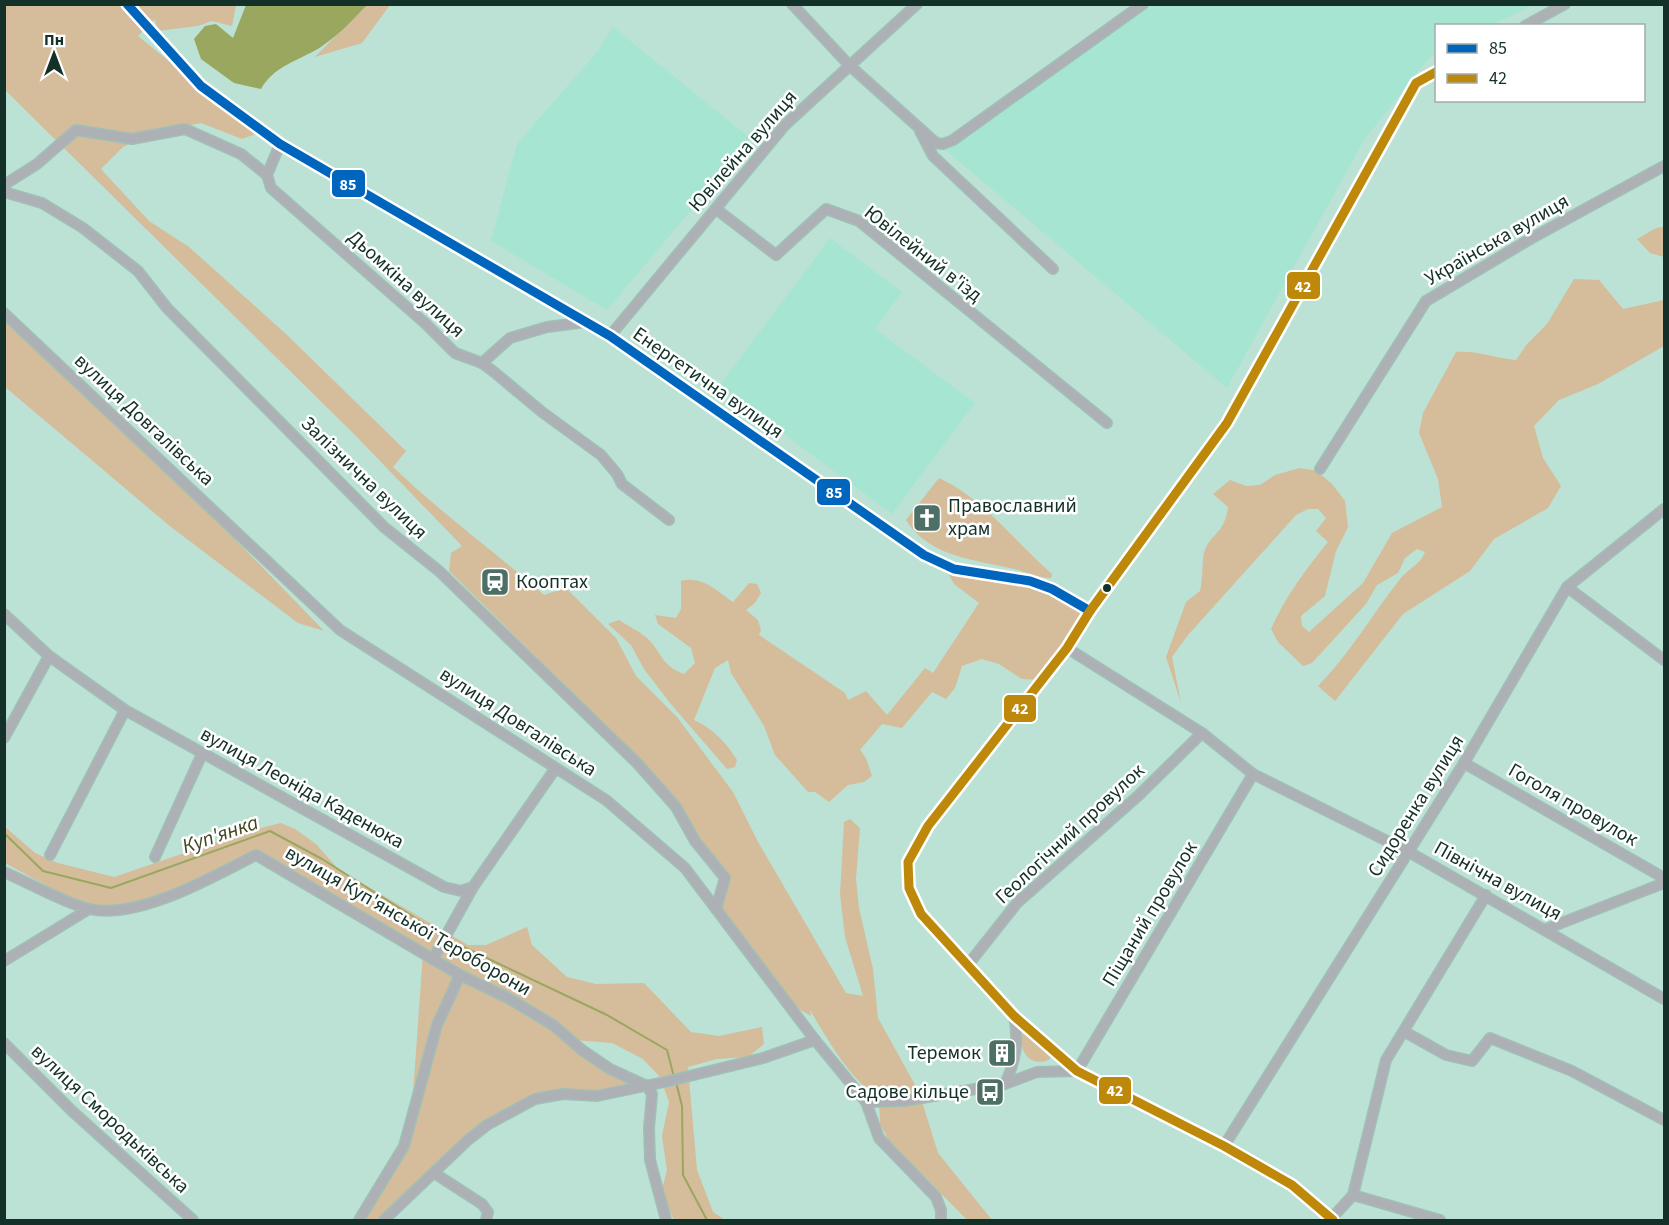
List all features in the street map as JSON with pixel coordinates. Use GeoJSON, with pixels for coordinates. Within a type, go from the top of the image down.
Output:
{"type":"FeatureCollection","features":[{"type":"Feature","properties":{"kind":"street","name":"Енергетична вулиця"},"geometry":{"type":"LineString","coordinates":[[127,4],[201,86],[280,144],[610,336],[924,555],[954,569],[1030,581],[1052,589],[1090,611]]}},
{"type":"Feature","properties":{"kind":"street"},"geometry":{"type":"LineString","coordinates":[[792,4],[849,65],[936,143],[943,144],[953,140],[1143,4]]}},
{"type":"Feature","properties":{"kind":"street","name":"Ювілейна вулиця"},"geometry":{"type":"LineString","coordinates":[[610,336],[785,125],[917,4]]}},
{"type":"Feature","properties":{"kind":"street"},"geometry":{"type":"LineString","coordinates":[[1529,24],[1565,4]]}},
{"type":"Feature","properties":{"kind":"street"},"geometry":{"type":"LineString","coordinates":[[1435,73],[1416,83],[1227,423],[1090,611],[1067,648],[928,826],[908,862],[909,888],[921,914],[967,966],[1014,1016],[1077,1071],[1224,1146],[1292,1185],[1332,1220],[1353,1195],[1386,1060],[1486,895]]}},
{"type":"Feature","properties":{"kind":"street"},"geometry":{"type":"LineString","coordinates":[[918,127],[933,156],[1053,269]]}},
{"type":"Feature","properties":{"kind":"street","name":"Дьомкіна вулиця"},"geometry":{"type":"LineString","coordinates":[[4,185],[37,164],[76,130],[132,139],[185,129],[241,154],[267,175],[271,188],[426,324],[455,353],[482,363],[601,455],[617,474],[622,484],[669,520]]}},
{"type":"Feature","properties":{"kind":"street"},"geometry":{"type":"LineString","coordinates":[[267,175],[280,144]]}},
{"type":"Feature","properties":{"kind":"street","name":"Українська вулиця"},"geometry":{"type":"LineString","coordinates":[[1320,469],[1426,301],[1532,238],[1665,166]]}},
{"type":"Feature","properties":{"kind":"street","name":"Залізнична вулиця"},"geometry":{"type":"LineString","coordinates":[[4,192],[42,202],[83,228],[138,271],[167,308],[384,527],[439,571],[637,763],[675,807],[695,841],[725,878],[716,909]]}},
{"type":"Feature","properties":{"kind":"street","name":"Ювілейний в'їзд"},"geometry":{"type":"LineString","coordinates":[[716,208],[776,255],[825,209],[859,221],[1107,423]]}},
{"type":"Feature","properties":{"kind":"street","name":"вулиця Довгалівська"},"geometry":{"type":"LineString","coordinates":[[4,313],[340,630],[606,800],[685,868],[815,1040],[866,1102],[879,1138],[936,1197],[941,1210],[941,1221]]}},
{"type":"Feature","properties":{"kind":"street"},"geometry":{"type":"LineString","coordinates":[[482,363],[510,338],[547,327],[586,322]]}},
{"type":"Feature","properties":{"kind":"street","name":"Сидоренка вулиця"},"geometry":{"type":"LineString","coordinates":[[1224,1146],[1464,763],[1567,587],[1665,509]]}},
{"type":"Feature","properties":{"kind":"street"},"geometry":{"type":"LineString","coordinates":[[1567,587],[1665,660]]}},
{"type":"Feature","properties":{"kind":"street","name":"вулиця Леоніда Каденюка"},"geometry":{"type":"LineString","coordinates":[[4,614],[49,656],[125,710],[444,887],[461,891],[473,887]]}},
{"type":"Feature","properties":{"kind":"street","name":"Північна вулиця"},"geometry":{"type":"LineString","coordinates":[[1067,648],[1202,733],[1253,774],[1409,852],[1546,928],[1665,999]]}},
{"type":"Feature","properties":{"kind":"street"},"geometry":{"type":"LineString","coordinates":[[4,738],[49,656]]}},
{"type":"Feature","properties":{"kind":"street"},"geometry":{"type":"LineString","coordinates":[[50,855],[125,710]]}},
{"type":"Feature","properties":{"kind":"street","name":"Геологічний провулок"},"geometry":{"type":"LineString","coordinates":[[967,966],[1017,903],[1139,795],[1202,733]]}},
{"type":"Feature","properties":{"kind":"street"},"geometry":{"type":"LineString","coordinates":[[155,857],[202,753]]}},
{"type":"Feature","properties":{"kind":"street","name":"Гоголя провулок"},"geometry":{"type":"LineString","coordinates":[[1464,763],[1665,878]]}},
{"type":"Feature","properties":{"kind":"street"},"geometry":{"type":"LineString","coordinates":[[433,959],[473,887],[555,769]]}},
{"type":"Feature","properties":{"kind":"street","name":"Піщаний провулок"},"geometry":{"type":"LineString","coordinates":[[1077,1071],[1253,774]]}},
{"type":"Feature","properties":{"kind":"street","name":"вулиця Куп'янської Тероборони"},"geometry":{"type":"LineString","coordinates":[[4,872],[89,909],[118,909],[167,900],[256,855],[460,975],[508,998],[553,1025],[582,1050],[610,1069],[647,1086]]}},
{"type":"Feature","properties":{"kind":"street"},"geometry":{"type":"LineString","coordinates":[[1546,928],[1665,883]]}},
{"type":"Feature","properties":{"kind":"street"},"geometry":{"type":"LineString","coordinates":[[4,962],[89,909]]}},
{"type":"Feature","properties":{"kind":"street"},"geometry":{"type":"LineString","coordinates":[[359,1221],[404,1146],[437,1025],[460,975]]}},
{"type":"Feature","properties":{"kind":"street"},"geometry":{"type":"LineString","coordinates":[[1005,1084],[1015,1062],[1017,1046],[1014,1016]]}},
{"type":"Feature","properties":{"kind":"street"},"geometry":{"type":"LineString","coordinates":[[1405,1032],[1446,1055],[1472,1061],[1490,1038],[1572,1071],[1665,1120]]}},
{"type":"Feature","properties":{"kind":"street"},"geometry":{"type":"LineString","coordinates":[[384,1221],[487,1125],[535,1099],[563,1094],[597,1096],[647,1086],[763,1058],[815,1040]]}},
{"type":"Feature","properties":{"kind":"street","name":"вулиця Смородьківська"},"geometry":{"type":"LineString","coordinates":[[4,1043],[72,1111],[193,1221]]}},
{"type":"Feature","properties":{"kind":"street"},"geometry":{"type":"LineString","coordinates":[[866,1102],[904,1101],[1005,1084],[1037,1072],[1077,1071]]}},
{"type":"Feature","properties":{"kind":"street"},"geometry":{"type":"LineString","coordinates":[[647,1086],[652,1094],[649,1128],[650,1160],[666,1221]]}},
{"type":"Feature","properties":{"kind":"street"},"geometry":{"type":"LineString","coordinates":[[434,1173],[482,1204],[488,1212],[486,1221]]}},
{"type":"Feature","properties":{"kind":"street"},"geometry":{"type":"LineString","coordinates":[[1353,1195],[1440,1221]]}},
{"type":"Feature","properties":{"kind":"shaded area"},"geometry":{"type":"Polygon","coordinates":[[[246,4],[367,5],[334,37],[283,67],[267,80],[261,89],[234,83],[201,59],[194,39],[205,26],[216,24],[233,38],[246,4]]]}},
{"type":"Feature","properties":{"kind":"shaded area"},"geometry":{"type":"Polygon","coordinates":[[[4,5],[236,5],[232,26],[212,21],[198,26],[157,31],[155,19],[138,36],[258,133],[242,139],[201,123],[154,132],[123,147],[101,169],[149,221],[189,247],[286,334],[406,451],[393,467],[411,484],[544,595],[566,588],[616,638],[636,676],[677,717],[733,792],[758,842],[846,993],[863,996],[845,937],[840,894],[844,822],[850,819],[860,828],[856,879],[859,908],[873,969],[878,1018],[919,1092],[938,1153],[992,1220],[967,1220],[888,1139],[880,1124],[879,1099],[849,1070],[810,1010],[811,1016],[795,1007],[719,910],[726,891],[670,796],[581,701],[449,571],[451,553],[462,546],[354,434],[5,90],[4,5]]]}},
{"type":"Feature","properties":{"kind":"shaded area"},"geometry":{"type":"Polygon","coordinates":[[[366,5],[390,5],[362,43],[315,57],[366,5]]]}},
{"type":"Feature","properties":{"kind":"shaded area"},"geometry":{"type":"Polygon","coordinates":[[[1151,5],[1533,5],[1494,24],[1435,24],[1435,54],[1430,57],[1364,140],[1227,388],[942,147],[1151,5]]]}},
{"type":"Feature","properties":{"kind":"shaded area"},"geometry":{"type":"Polygon","coordinates":[[[613,27],[751,139],[607,310],[491,241],[517,144],[598,51],[613,27]]]}},
{"type":"Feature","properties":{"kind":"shaded area"},"geometry":{"type":"Polygon","coordinates":[[[1664,227],[1664,257],[1650,253],[1637,239],[1656,228],[1664,227]]]}},
{"type":"Feature","properties":{"kind":"shaded area"},"geometry":{"type":"Polygon","coordinates":[[[830,238],[902,292],[875,329],[975,403],[892,514],[719,386],[830,238]]]}},
{"type":"Feature","properties":{"kind":"shaded area"},"geometry":{"type":"Polygon","coordinates":[[[1574,279],[1599,280],[1623,309],[1664,300],[1664,346],[1598,384],[1559,400],[1534,426],[1543,458],[1561,486],[1548,508],[1494,539],[1470,571],[1403,614],[1335,701],[1318,686],[1351,647],[1400,579],[1425,552],[1417,549],[1405,558],[1398,573],[1377,585],[1366,604],[1312,663],[1303,666],[1278,642],[1271,629],[1296,584],[1328,542],[1316,531],[1326,518],[1318,509],[1308,509],[1296,515],[1188,635],[1172,657],[1181,703],[1166,657],[1186,602],[1200,591],[1203,557],[1207,546],[1224,523],[1228,507],[1213,494],[1230,480],[1246,486],[1260,485],[1275,475],[1300,468],[1317,471],[1332,484],[1345,501],[1348,527],[1336,551],[1325,596],[1301,616],[1302,626],[1309,632],[1363,583],[1392,533],[1442,507],[1438,479],[1419,433],[1423,413],[1456,352],[1471,352],[1516,360],[1527,344],[1547,324],[1574,279]]]}},
{"type":"Feature","properties":{"kind":"shaded area"},"geometry":{"type":"Polygon","coordinates":[[[4,313],[149,450],[324,631],[298,623],[171,527],[5,387],[4,313]]]}},
{"type":"Feature","properties":{"kind":"shaded area"},"geometry":{"type":"Polygon","coordinates":[[[939,478],[985,509],[1052,574],[1051,578],[954,555],[927,542],[906,520],[939,478]]]}},
{"type":"Feature","properties":{"kind":"shaded area"},"geometry":{"type":"Polygon","coordinates":[[[834,499],[954,569],[1029,581],[1090,611],[1043,680],[1022,679],[999,664],[982,659],[962,666],[955,688],[946,699],[932,692],[902,728],[882,724],[860,750],[866,758],[872,776],[864,782],[848,785],[829,802],[815,792],[808,792],[775,755],[764,726],[731,673],[728,660],[715,668],[694,720],[713,732],[733,753],[737,760],[735,767],[727,769],[670,703],[644,669],[631,645],[608,624],[619,620],[641,633],[652,643],[670,667],[684,674],[695,663],[691,648],[658,624],[655,615],[676,618],[681,609],[681,581],[702,582],[733,602],[749,583],[757,584],[761,593],[755,603],[746,610],[758,620],[761,630],[759,635],[845,693],[848,700],[866,691],[887,715],[925,668],[933,673],[979,603],[954,584],[949,575],[879,531],[834,499]]]}},
{"type":"Feature","properties":{"kind":"shaded area"},"geometry":{"type":"Polygon","coordinates":[[[281,823],[295,829],[316,844],[339,870],[468,945],[486,945],[527,927],[532,945],[567,977],[596,984],[644,983],[691,1032],[719,1036],[762,1027],[764,1044],[748,1057],[717,1059],[688,1067],[697,1170],[713,1212],[725,1220],[674,1220],[661,1193],[667,1170],[662,1136],[669,1102],[660,1077],[643,1059],[612,1043],[574,1040],[594,1059],[647,1086],[609,1094],[549,1096],[487,1125],[381,1220],[359,1220],[402,1150],[411,1122],[423,953],[256,855],[140,905],[89,909],[5,863],[4,826],[35,853],[58,863],[114,877],[249,831],[281,823]]]}},
{"type":"Feature","properties":{"kind":"shaded area"},"geometry":{"type":"Polygon","coordinates":[[[1025,1029],[1051,1052],[1050,1059],[1043,1062],[1036,1061],[1026,1055],[1021,1043],[1025,1029]]]}},
{"type":"Feature","properties":{"kind":"waterway","name":"Куп'янка"},"geometry":{"type":"LineString","coordinates":[[4,833],[43,871],[111,888],[270,831],[322,859],[439,933]]}},
{"type":"Feature","properties":{"kind":"waterway","name":"Куп'янка"},"geometry":{"type":"LineString","coordinates":[[451,941],[607,1015],[667,1050],[674,1077]]}},
{"type":"Feature","properties":{"kind":"waterway","name":"Куп'янка"},"geometry":{"type":"LineString","coordinates":[[676,1082],[682,1106],[683,1175],[707,1220]]}},
{"type":"Feature","properties":{"kind":"transit line","name":"85"},"geometry":{"type":"LineString","coordinates":[[127,4],[201,86],[280,144],[610,336],[924,555],[954,569],[1030,581],[1052,589],[1090,611]]}},
{"type":"Feature","properties":{"kind":"transit line","name":"42"},"geometry":{"type":"LineString","coordinates":[[1333,1220],[1292,1185],[1224,1146],[1077,1071],[1014,1016],[921,914],[909,888],[908,862],[928,826],[1067,648],[1090,611],[1227,423],[1416,83],[1435,73]]}},
{"type":"Feature","properties":{"kind":"place","name":"Православний храм"},"geometry":{"type":"Point","coordinates":[927,518]}},
{"type":"Feature","properties":{"kind":"place","name":"Кооптах"},"geometry":{"type":"Point","coordinates":[495,582]}},
{"type":"Feature","properties":{"kind":"place","name":"Теремок"},"geometry":{"type":"Point","coordinates":[1002,1053]}},
{"type":"Feature","properties":{"kind":"place","name":"Садове кільце"},"geometry":{"type":"Point","coordinates":[990,1092]}}]}
